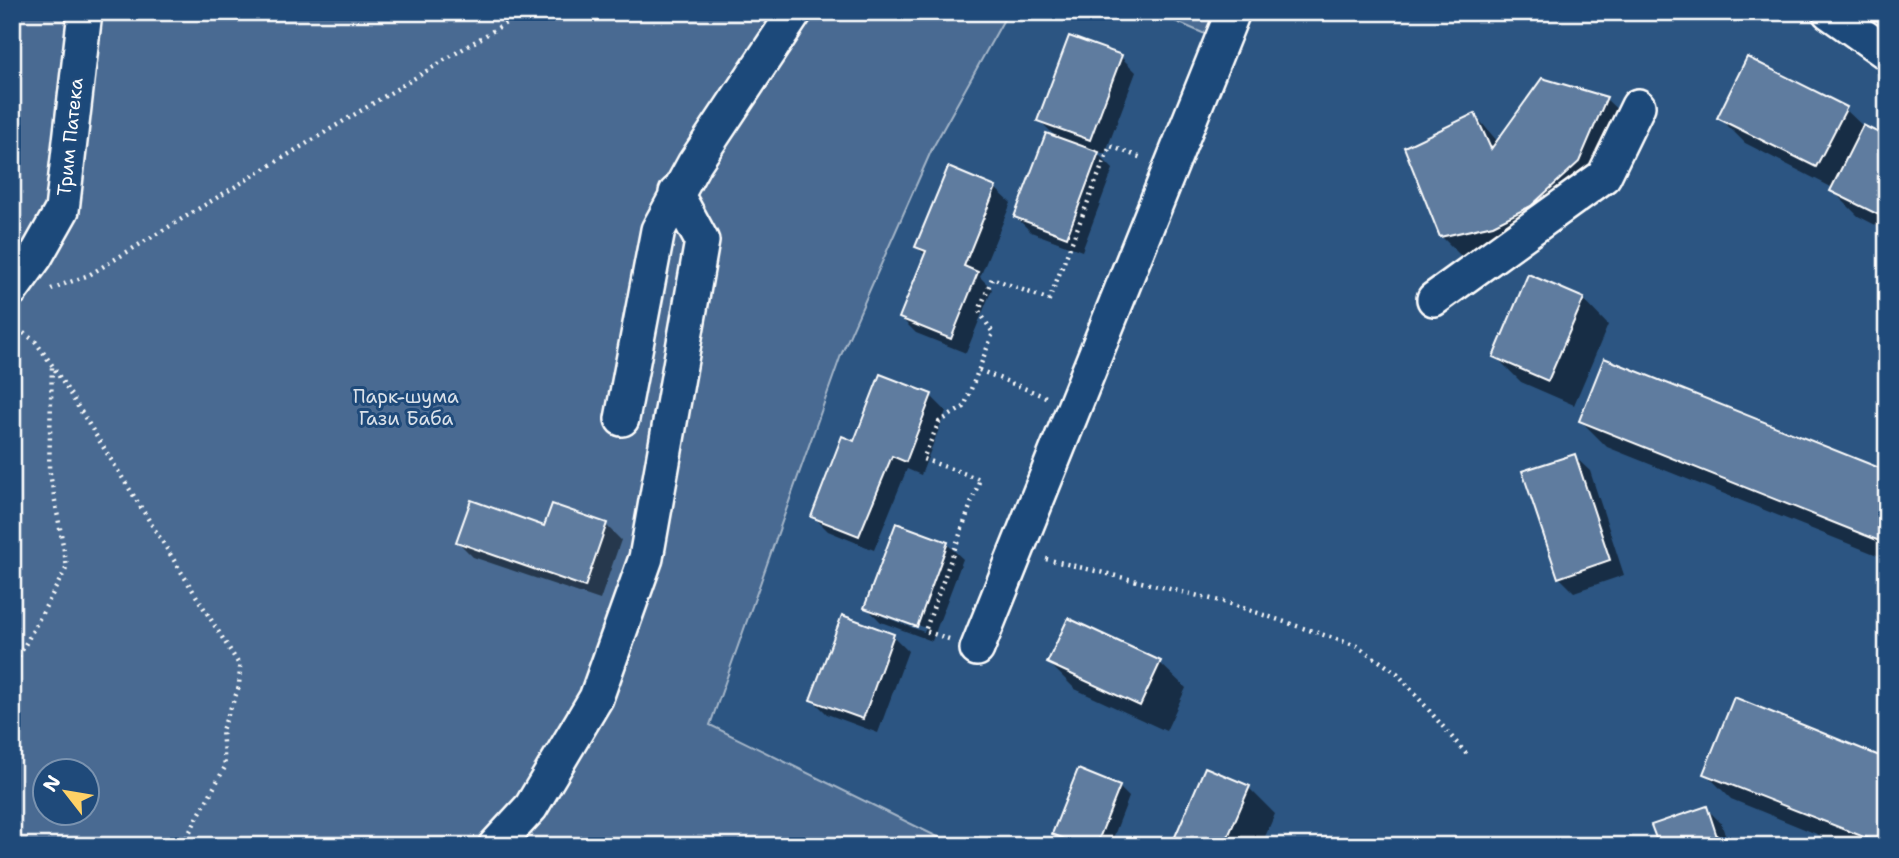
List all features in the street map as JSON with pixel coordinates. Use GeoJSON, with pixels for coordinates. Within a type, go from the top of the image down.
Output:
{"type":"FeatureCollection","features":[{"type":"Feature","properties":{"kind":"street","name":"Трим Патека"},"geometry":{"type":"LineString","coordinates":[[25,292],[36,256],[62,210],[85,12]]}},
{"type":"Feature","properties":{"kind":"street"},"geometry":{"type":"LineString","coordinates":[[622,419],[653,243],[676,193],[795,12]]}},
{"type":"Feature","properties":{"kind":"street"},"geometry":{"type":"LineString","coordinates":[[978,649],[1233,12]]}},
{"type":"Feature","properties":{"kind":"street"},"geometry":{"type":"LineString","coordinates":[[1829,12],[1887,54]]}},
{"type":"Feature","properties":{"kind":"street"},"geometry":{"type":"LineString","coordinates":[[1434,299],[1604,176],[1637,106]]}},
{"type":"Feature","properties":{"kind":"street"},"geometry":{"type":"LineString","coordinates":[[495,846],[531,807],[596,698],[646,558],[702,241],[676,193]]}},
{"type":"Feature","properties":{"kind":"path"},"geometry":{"type":"LineString","coordinates":[[25,292],[89,275],[524,12]]}},
{"type":"Feature","properties":{"kind":"path"},"geometry":{"type":"LineString","coordinates":[[925,631],[980,480],[923,459],[939,422],[964,407],[979,370],[993,333],[979,311],[992,278],[1049,300],[1110,146],[1169,169]]}},
{"type":"Feature","properties":{"kind":"path"},"geometry":{"type":"LineString","coordinates":[[12,325],[34,341],[52,365],[240,667],[239,687],[222,730],[225,767],[182,846]]}},
{"type":"Feature","properties":{"kind":"path"},"geometry":{"type":"LineString","coordinates":[[12,669],[15,656],[67,567],[49,468],[52,365]]}},
{"type":"Feature","properties":{"kind":"path"},"geometry":{"type":"LineString","coordinates":[[979,370],[1073,407]]}},
{"type":"Feature","properties":{"kind":"path"},"geometry":{"type":"LineString","coordinates":[[1015,551],[1228,603],[1357,646],[1397,673],[1469,757]]}},
{"type":"Feature","properties":{"kind":"green space","name":"Парк-шума Гази Баба"},"geometry":{"type":"Polygon","coordinates":[[[12,12],[1008,12],[932,149],[841,355],[710,725],[956,846],[12,846],[12,12]]]}},
{"type":"Feature","properties":{"kind":"green space"},"geometry":{"type":"Polygon","coordinates":[[[1154,12],[1233,12],[1221,41],[1154,12]]]}},
{"type":"Feature","properties":{"kind":"building"},"geometry":{"type":"Polygon","coordinates":[[[1069,36],[1122,55],[1090,140],[1037,121],[1069,36]]]}},
{"type":"Feature","properties":{"kind":"building"},"geometry":{"type":"Polygon","coordinates":[[[1747,57],[1847,107],[1816,167],[1717,118],[1747,57]]]}},
{"type":"Feature","properties":{"kind":"building"},"geometry":{"type":"Polygon","coordinates":[[[1542,78],[1607,97],[1579,162],[1531,206],[1493,225],[1440,237],[1404,147],[1475,113],[1491,149],[1542,78]]]}},
{"type":"Feature","properties":{"kind":"building"},"geometry":{"type":"Polygon","coordinates":[[[1863,125],[1887,137],[1887,219],[1830,191],[1863,125]]]}},
{"type":"Feature","properties":{"kind":"building"},"geometry":{"type":"Polygon","coordinates":[[[1046,133],[1099,152],[1067,237],[1014,217],[1046,133]]]}},
{"type":"Feature","properties":{"kind":"building"},"geometry":{"type":"Polygon","coordinates":[[[948,167],[996,187],[964,266],[978,272],[951,339],[899,318],[926,251],[915,247],[948,167]]]}},
{"type":"Feature","properties":{"kind":"building"},"geometry":{"type":"Polygon","coordinates":[[[1528,274],[1584,298],[1548,381],[1493,357],[1528,274]]]}},
{"type":"Feature","properties":{"kind":"building"},"geometry":{"type":"Polygon","coordinates":[[[1604,358],[1887,471],[1887,544],[1579,421],[1604,358]]]}},
{"type":"Feature","properties":{"kind":"building"},"geometry":{"type":"Polygon","coordinates":[[[880,374],[932,394],[906,462],[892,456],[859,536],[811,517],[842,436],[854,441],[880,374]]]}},
{"type":"Feature","properties":{"kind":"building"},"geometry":{"type":"Polygon","coordinates":[[[1575,454],[1610,560],[1558,578],[1522,471],[1575,454]]]}},
{"type":"Feature","properties":{"kind":"building"},"geometry":{"type":"Polygon","coordinates":[[[471,500],[544,526],[552,504],[607,523],[585,587],[456,542],[471,500]]]}},
{"type":"Feature","properties":{"kind":"building"},"geometry":{"type":"Polygon","coordinates":[[[896,523],[948,542],[917,627],[864,608],[896,523]]]}},
{"type":"Feature","properties":{"kind":"building"},"geometry":{"type":"Polygon","coordinates":[[[842,615],[894,634],[863,719],[810,700],[842,615]]]}},
{"type":"Feature","properties":{"kind":"building"},"geometry":{"type":"Polygon","coordinates":[[[1068,618],[1161,661],[1140,706],[1047,663],[1068,618]]]}},
{"type":"Feature","properties":{"kind":"building"},"geometry":{"type":"Polygon","coordinates":[[[1734,697],[1887,759],[1887,846],[1703,774],[1734,697]]]}},
{"type":"Feature","properties":{"kind":"building"},"geometry":{"type":"Polygon","coordinates":[[[1205,767],[1250,786],[1224,846],[1171,846],[1205,767]]]}},
{"type":"Feature","properties":{"kind":"building"},"geometry":{"type":"Polygon","coordinates":[[[1078,769],[1120,786],[1096,846],[1082,846],[1052,834],[1078,769]]]}},
{"type":"Feature","properties":{"kind":"building"},"geometry":{"type":"Polygon","coordinates":[[[1707,806],[1720,846],[1659,846],[1651,825],[1707,806]]]}}]}
